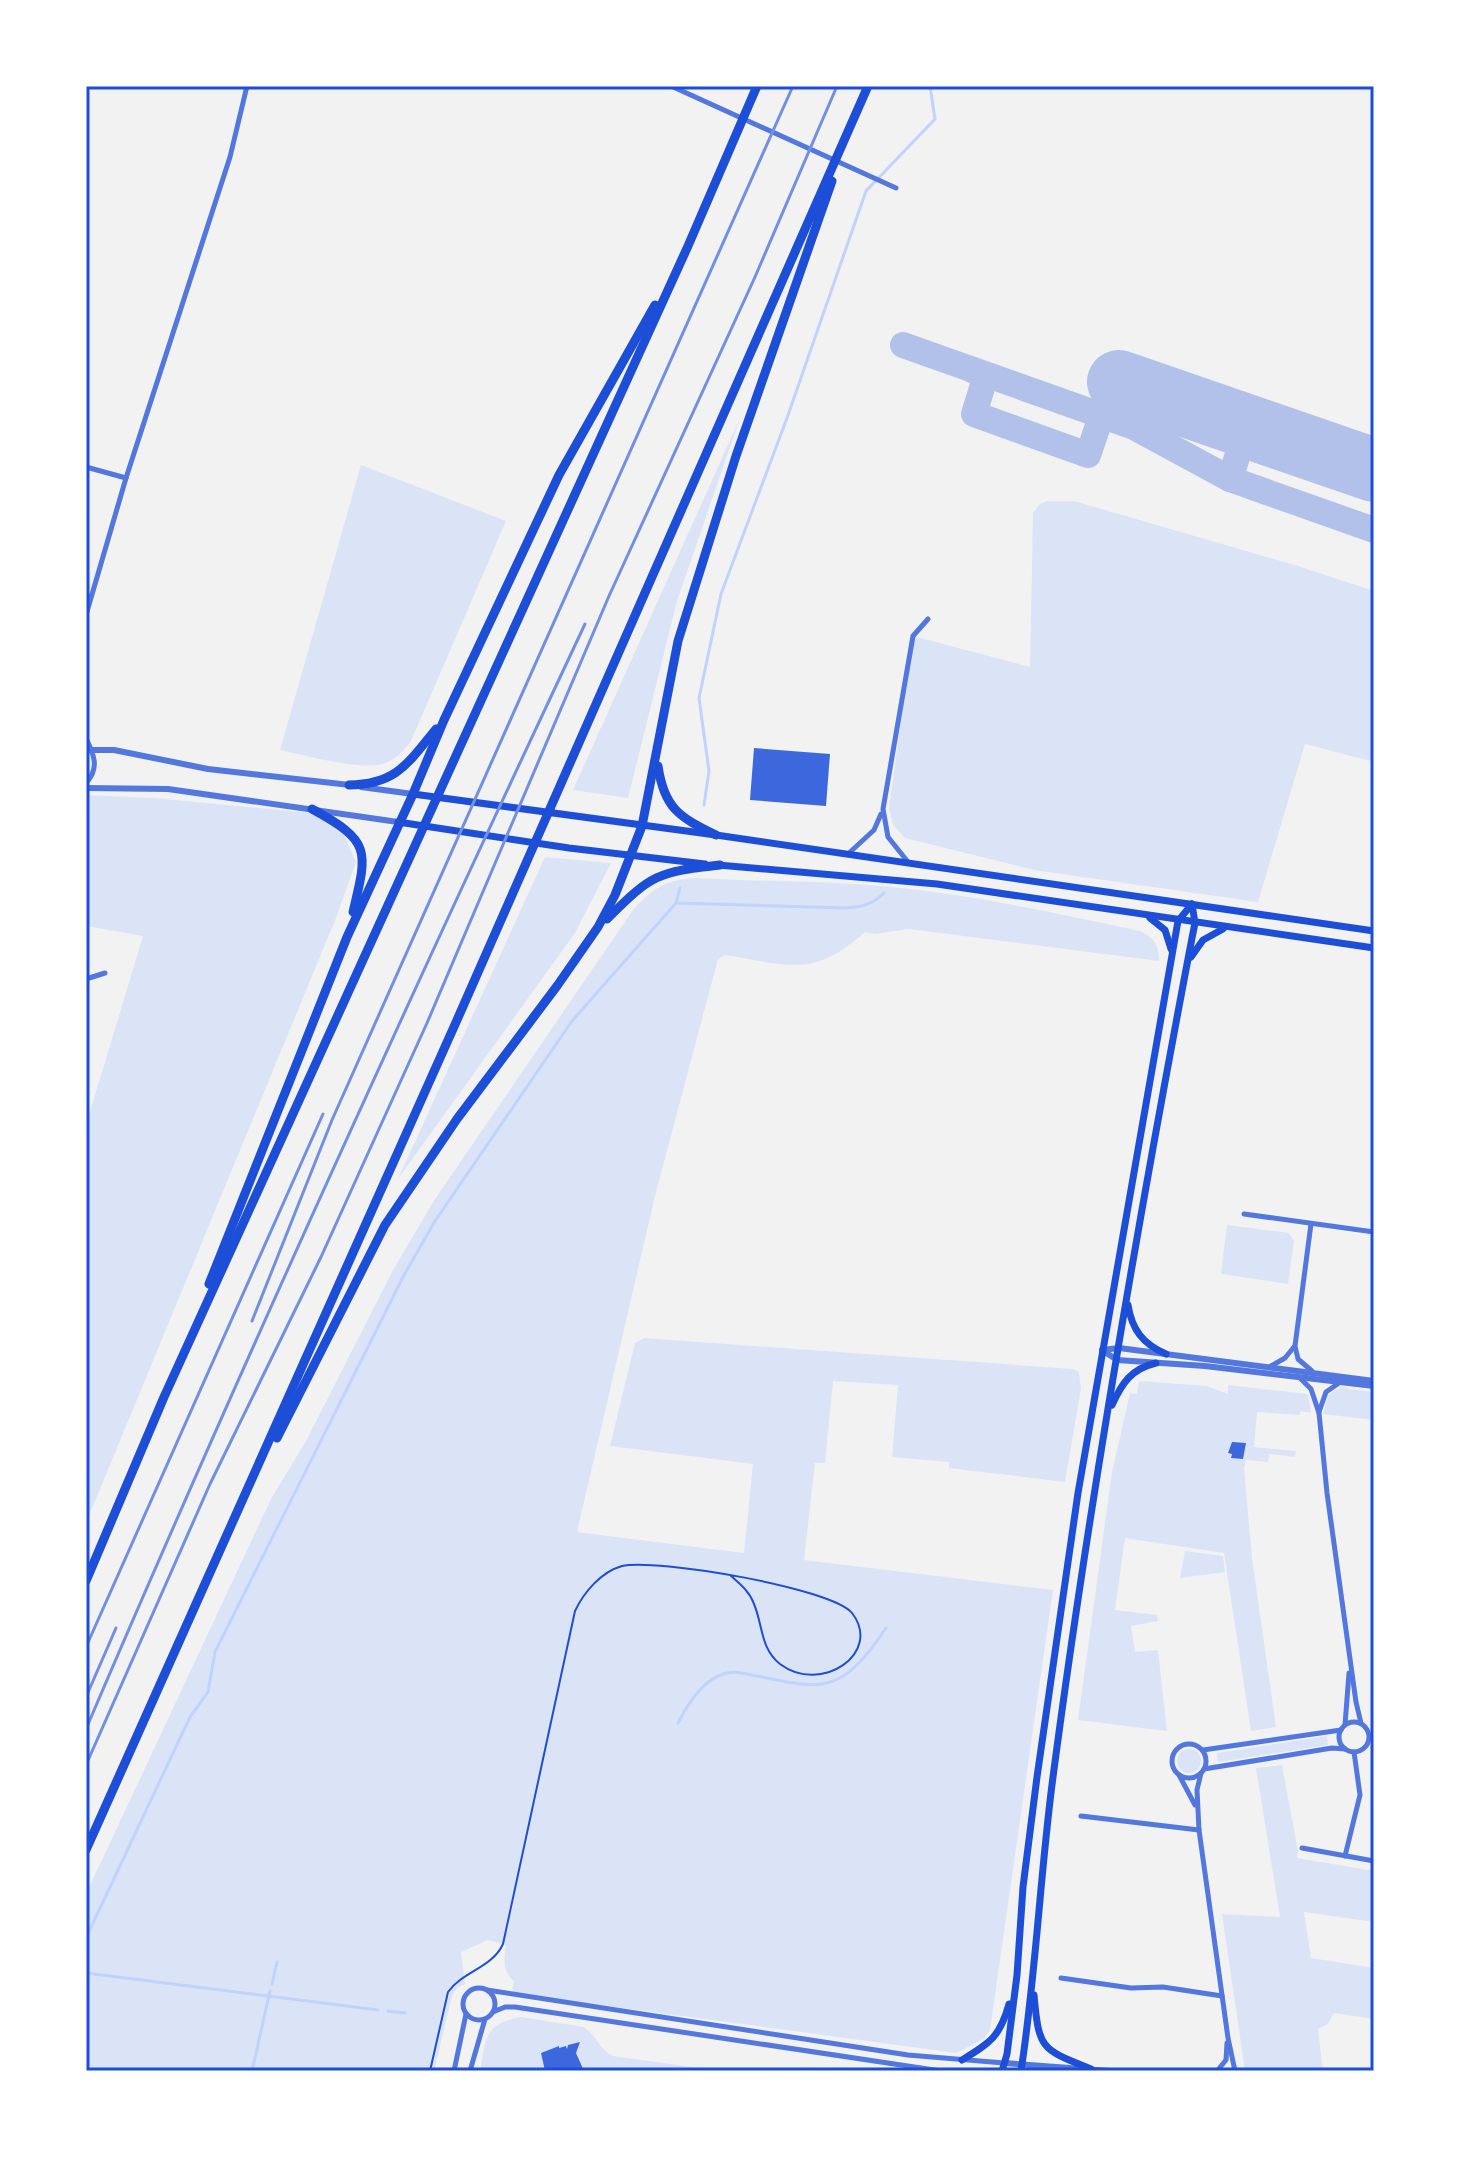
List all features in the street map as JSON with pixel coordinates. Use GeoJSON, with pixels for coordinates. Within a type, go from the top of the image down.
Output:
{"type":"FeatureCollection","features":[{"type":"Feature","properties":{"kind":"highway"},"geometry":{"type":"LineString","coordinates":[[164,1397],[688,246],[757,86]]}},
{"type":"Feature","properties":{"kind":"highway"},"geometry":{"type":"LineString","coordinates":[[86,1850],[457,1020],[868,86]]}},
{"type":"Feature","properties":{"kind":"highway"},"geometry":{"type":"LineString","coordinates":[[598,927],[642,826],[682,627],[736,456],[852,122]]}},
{"type":"Feature","properties":{"kind":"highway"},"geometry":{"type":"LineString","coordinates":[[86,1581],[164,1397],[347,937],[398,822],[417,794],[444,720],[559,475],[688,246]]}},
{"type":"Feature","properties":{"kind":"highway"},"geometry":{"type":"LineString","coordinates":[[349,785],[378,782],[397,774],[444,720]]}},
{"type":"Feature","properties":{"kind":"highway"},"geometry":{"type":"LineString","coordinates":[[657,757],[661,784],[669,803],[683,818],[716,835]]}},
{"type":"Feature","properties":{"kind":"highway"},"geometry":{"type":"LineString","coordinates":[[312,809],[348,830],[363,852],[361,880],[347,937]]}},
{"type":"Feature","properties":{"kind":"highway"},"geometry":{"type":"LineString","coordinates":[[213,1566],[385,1225],[457,1119],[598,927],[633,893],[654,877],[674,870],[720,865]]}},
{"type":"Feature","properties":{"kind":"main road"},"geometry":{"type":"LineString","coordinates":[[417,794],[1374,931]]}},
{"type":"Feature","properties":{"kind":"main road"},"geometry":{"type":"LineString","coordinates":[[398,822],[631,856],[900,879],[1374,948]]}},
{"type":"Feature","properties":{"kind":"main road"},"geometry":{"type":"LineString","coordinates":[[1003,2067],[1017,1975],[1023,1887],[1037,1777],[1102,1350],[1178,921],[1192,904]]}},
{"type":"Feature","properties":{"kind":"main road"},"geometry":{"type":"LineString","coordinates":[[1021,2068],[1053,1777],[1107,1415],[1195,923],[1192,904]]}},
{"type":"Feature","properties":{"kind":"main road"},"geometry":{"type":"LineString","coordinates":[[1140,915],[1153,919],[1165,930],[1170,941],[1171,963]]}},
{"type":"Feature","properties":{"kind":"main road"},"geometry":{"type":"LineString","coordinates":[[1187,966],[1203,940],[1218,930],[1229,928]]}},
{"type":"Feature","properties":{"kind":"main road"},"geometry":{"type":"LineString","coordinates":[[1128,1296],[1130,1316],[1137,1334],[1166,1354]]}},
{"type":"Feature","properties":{"kind":"main road"},"geometry":{"type":"LineString","coordinates":[[1107,1415],[1125,1380],[1140,1368],[1156,1363]]}},
{"type":"Feature","properties":{"kind":"main road"},"geometry":{"type":"LineString","coordinates":[[962,2060],[992,2042],[1001,2030],[1017,1975]]}},
{"type":"Feature","properties":{"kind":"main road"},"geometry":{"type":"LineString","coordinates":[[1032,1978],[1040,2039],[1053,2054],[1091,2069]]}},
{"type":"Feature","properties":{"kind":"street"},"geometry":{"type":"LineString","coordinates":[[86,615],[126,478],[230,157],[247,86]]}},
{"type":"Feature","properties":{"kind":"street"},"geometry":{"type":"LineString","coordinates":[[671,86],[896,188]]}},
{"type":"Feature","properties":{"kind":"street"},"geometry":{"type":"LineString","coordinates":[[86,467],[126,478]]}},
{"type":"Feature","properties":{"kind":"street"},"geometry":{"type":"LineString","coordinates":[[848,854],[874,830],[883,809],[913,636],[928,619]]}},
{"type":"Feature","properties":{"kind":"street"},"geometry":{"type":"LineString","coordinates":[[86,738],[96,765],[86,786]]}},
{"type":"Feature","properties":{"kind":"street"},"geometry":{"type":"LineString","coordinates":[[89,750],[126,752],[208,769],[417,794]]}},
{"type":"Feature","properties":{"kind":"street"},"geometry":{"type":"LineString","coordinates":[[86,786],[168,789],[398,822]]}},
{"type":"Feature","properties":{"kind":"street"},"geometry":{"type":"LineString","coordinates":[[883,809],[888,837],[909,863]]}},
{"type":"Feature","properties":{"kind":"street"},"geometry":{"type":"LineString","coordinates":[[86,979],[105,973]]}},
{"type":"Feature","properties":{"kind":"street"},"geometry":{"type":"LineString","coordinates":[[1244,1214],[1374,1232]]}},
{"type":"Feature","properties":{"kind":"street"},"geometry":{"type":"LineString","coordinates":[[1311,1224],[1295,1346],[1302,1364],[1313,1372]]}},
{"type":"Feature","properties":{"kind":"street"},"geometry":{"type":"LineString","coordinates":[[1270,1366],[1285,1358],[1295,1346]]}},
{"type":"Feature","properties":{"kind":"street"},"geometry":{"type":"LineString","coordinates":[[1102,1350],[1119,1348],[1270,1366],[1374,1384]]}},
{"type":"Feature","properties":{"kind":"street"},"geometry":{"type":"LineString","coordinates":[[1102,1350],[1117,1360],[1374,1384]]}},
{"type":"Feature","properties":{"kind":"street"},"geometry":{"type":"LineString","coordinates":[[1298,1377],[1311,1389],[1319,1413],[1350,1652],[1362,1724],[1369,1734],[1366,1746]]}},
{"type":"Feature","properties":{"kind":"street"},"geometry":{"type":"LineString","coordinates":[[1319,1413],[1326,1392],[1341,1383]]}},
{"type":"Feature","properties":{"kind":"street"},"geometry":{"type":"LineString","coordinates":[[1345,1749],[1340,1742],[1349,1702],[1350,1652]]}},
{"type":"Feature","properties":{"kind":"street"},"geometry":{"type":"LineString","coordinates":[[1203,1750],[1343,1727],[1352,1722],[1374,1726]]}},
{"type":"Feature","properties":{"kind":"street"},"geometry":{"type":"LineString","coordinates":[[1179,1775],[1189,1778],[1203,1771],[1332,1748],[1354,1752],[1374,1740]]}},
{"type":"Feature","properties":{"kind":"street"},"geometry":{"type":"LineString","coordinates":[[1197,1812],[1172,1763],[1176,1748],[1192,1743],[1203,1750],[1206,1758],[1197,1812],[1235,2071]]}},
{"type":"Feature","properties":{"kind":"street"},"geometry":{"type":"LineString","coordinates":[[1345,1856],[1360,1795],[1354,1752]]}},
{"type":"Feature","properties":{"kind":"street"},"geometry":{"type":"LineString","coordinates":[[1081,1816],[1199,1830]]}},
{"type":"Feature","properties":{"kind":"street"},"geometry":{"type":"LineString","coordinates":[[1302,1848],[1374,1861]]}},
{"type":"Feature","properties":{"kind":"street"},"geometry":{"type":"LineString","coordinates":[[1061,1978],[1222,1996]]}},
{"type":"Feature","properties":{"kind":"street"},"geometry":{"type":"LineString","coordinates":[[454,2071],[466,2013],[464,2003],[468,1993],[477,1988],[908,2055],[1003,2067],[1110,2071]]}},
{"type":"Feature","properties":{"kind":"street"},"geometry":{"type":"LineString","coordinates":[[487,1990],[494,1997],[493,2012]]}},
{"type":"Feature","properties":{"kind":"street"},"geometry":{"type":"LineString","coordinates":[[470,2071],[485,2019],[505,2007],[515,2007],[941,2071]]}},
{"type":"Feature","properties":{"kind":"street"},"geometry":{"type":"LineString","coordinates":[[466,2013],[474,2019],[485,2019]]}},
{"type":"Feature","properties":{"kind":"street"},"geometry":{"type":"LineString","coordinates":[[1217,2071],[1226,2060],[1228,2038]]}},
{"type":"Feature","properties":{"kind":"path"},"geometry":{"type":"LineString","coordinates":[[430,2071],[448,1992],[495,1956],[503,1944],[575,1611],[583,1595],[623,1566],[675,1568],[731,1576],[797,1589],[837,1601],[851,1611],[859,1632],[852,1657],[845,1665],[828,1673],[810,1676],[792,1672],[769,1651],[755,1605],[731,1576]]}},
{"type":"Feature","properties":{"kind":"shaded area"},"geometry":{"type":"Polygon","coordinates":[[[740,418],[677,601],[628,798],[573,790],[740,418]]]}},
{"type":"Feature","properties":{"kind":"shaded area"},"geometry":{"type":"Polygon","coordinates":[[[361,465],[506,521],[411,741],[395,758],[378,765],[335,762],[280,750],[361,465]]]}},
{"type":"Feature","properties":{"kind":"shaded area"},"geometry":{"type":"Polygon","coordinates":[[[1047,501],[1074,501],[1374,591],[1374,762],[1305,744],[1258,902],[1034,870],[905,838],[893,825],[889,808],[913,636],[1030,667],[1033,513],[1047,501]]]}},
{"type":"Feature","properties":{"kind":"shaded area"},"geometry":{"type":"Polygon","coordinates":[[[86,795],[154,798],[310,813],[343,832],[356,862],[336,918],[86,1523],[86,1125],[143,936],[86,926],[86,795]]]}},
{"type":"Feature","properties":{"kind":"shaded area"},"geometry":{"type":"Polygon","coordinates":[[[545,857],[611,863],[575,933],[398,1179],[545,857]]]}},
{"type":"Feature","properties":{"kind":"shaded area"},"geometry":{"type":"Polygon","coordinates":[[[695,878],[855,884],[963,896],[1140,931],[1153,939],[1158,951],[1159,961],[909,929],[875,934],[865,932],[830,957],[815,963],[784,965],[725,955],[718,959],[655,1196],[577,1532],[744,1553],[753,1464],[610,1446],[635,1343],[644,1338],[1073,1369],[1079,1372],[1081,1389],[1065,1482],[949,1468],[949,1462],[892,1457],[898,1385],[833,1381],[825,1463],[815,1463],[804,1560],[1053,1590],[990,2030],[984,2039],[956,2053],[512,1993],[514,1981],[507,1973],[505,1964],[506,1945],[488,1940],[461,1952],[465,1984],[457,1988],[452,1996],[434,2071],[86,2071],[86,1894],[271,1499],[306,1441],[393,1270],[435,1199],[633,910],[660,886],[695,878]]]}},
{"type":"Feature","properties":{"kind":"shaded area"},"geometry":{"type":"Polygon","coordinates":[[[1227,1225],[1289,1233],[1294,1241],[1288,1284],[1221,1274],[1227,1225]]]}},
{"type":"Feature","properties":{"kind":"shaded area"},"geometry":{"type":"Polygon","coordinates":[[[1139,1381],[1207,1386],[1228,1394],[1228,1385],[1308,1394],[1311,1413],[1257,1412],[1254,1447],[1296,1451],[1295,1457],[1269,1454],[1268,1462],[1246,1460],[1244,1468],[1252,1558],[1276,1727],[1251,1731],[1224,1553],[1125,1538],[1115,1610],[1157,1615],[1158,1621],[1131,1626],[1135,1652],[1158,1650],[1167,1731],[1078,1720],[1112,1472],[1130,1393],[1137,1394],[1139,1381]]]}},
{"type":"Feature","properties":{"kind":"shaded area"},"geometry":{"type":"Polygon","coordinates":[[[1342,1386],[1374,1392],[1374,1420],[1323,1414],[1328,1395],[1342,1386]]]}},
{"type":"Feature","properties":{"kind":"shaded area"},"geometry":{"type":"Polygon","coordinates":[[[1185,1551],[1223,1556],[1225,1572],[1180,1578],[1185,1551]]]}},
{"type":"Feature","properties":{"kind":"shaded area"},"geometry":{"type":"Polygon","coordinates":[[[1327,1736],[1328,1745],[1218,1762],[1217,1753],[1327,1736]]]}},
{"type":"Feature","properties":{"kind":"shaded area"},"geometry":{"type":"Polygon","coordinates":[[[1189,1749],[1200,1756],[1201,1761],[1194,1772],[1189,1773],[1178,1766],[1177,1761],[1184,1750],[1189,1749]]]}},
{"type":"Feature","properties":{"kind":"shaded area"},"geometry":{"type":"Polygon","coordinates":[[[1282,1765],[1297,1858],[1374,1871],[1374,1922],[1304,1912],[1311,1958],[1374,1968],[1374,2019],[1334,2013],[1328,2024],[1318,2029],[1323,2071],[1245,2071],[1222,1914],[1280,1917],[1256,1768],[1282,1765]]]}},
{"type":"Feature","properties":{"kind":"shaded area"},"geometry":{"type":"Polygon","coordinates":[[[521,2017],[584,2027],[613,2056],[721,2071],[480,2071],[486,2041],[493,2028],[521,2017]]]}},
{"type":"Feature","properties":{"kind":"building"},"geometry":{"type":"Polygon","coordinates":[[[754,748],[830,754],[826,806],[750,800],[754,748]]]}},
{"type":"Feature","properties":{"kind":"building"},"geometry":{"type":"Polygon","coordinates":[[[1232,1442],[1246,1443],[1243,1459],[1231,1458],[1232,1454],[1228,1453],[1232,1442]]]}},
{"type":"Feature","properties":{"kind":"building"},"geometry":{"type":"Polygon","coordinates":[[[580,2042],[576,2053],[584,2071],[545,2071],[541,2053],[559,2046],[566,2046],[567,2049],[568,2045],[580,2042]]]}},
{"type":"Feature","properties":{"kind":"waterway"},"geometry":{"type":"LineString","coordinates":[[704,805],[709,771],[699,698],[721,594],[787,418],[866,191],[935,119],[930,86]]}},
{"type":"Feature","properties":{"kind":"waterway"},"geometry":{"type":"LineString","coordinates":[[86,1938],[190,1717],[208,1692],[215,1652],[404,1275],[435,1221],[572,1021],[676,903],[680,888]]}},
{"type":"Feature","properties":{"kind":"waterway"},"geometry":{"type":"LineString","coordinates":[[676,903],[845,908],[866,905],[884,893]]}},
{"type":"Feature","properties":{"kind":"waterway"},"geometry":{"type":"LineString","coordinates":[[678,1723],[700,1689],[725,1674],[735,1672],[804,1684],[836,1680],[852,1670],[886,1628]]}},
{"type":"Feature","properties":{"kind":"waterway"},"geometry":{"type":"LineString","coordinates":[[272,1984],[277,1962]]}},
{"type":"Feature","properties":{"kind":"waterway"},"geometry":{"type":"LineString","coordinates":[[86,1973],[378,2010]]}},
{"type":"Feature","properties":{"kind":"waterway"},"geometry":{"type":"LineString","coordinates":[[252,2071],[270,1991]]}},
{"type":"Feature","properties":{"kind":"waterway"},"geometry":{"type":"LineString","coordinates":[[388,2011],[405,2013]]}},
{"type":"Feature","properties":{"kind":"taxiway"},"geometry":{"type":"LineString","coordinates":[[903,345],[1134,427],[1230,479],[1374,530]]}},
{"type":"Feature","properties":{"kind":"taxiway"},"geometry":{"type":"LineString","coordinates":[[972,370],[986,375],[974,414],[1088,455],[1105,405],[1119,382]]}},
{"type":"Feature","properties":{"kind":"taxiway"},"geometry":{"type":"LineString","coordinates":[[1230,479],[1247,426]]}},
{"type":"Feature","properties":{"kind":"runway"},"geometry":{"type":"LineString","coordinates":[[1119,382],[1374,470]]}},
{"type":"Feature","properties":{"kind":"railway"},"geometry":{"type":"LineString","coordinates":[[252,1321],[332,1120],[793,86]]}},
{"type":"Feature","properties":{"kind":"railway"},"geometry":{"type":"LineString","coordinates":[[86,1765],[210,1484],[321,1257],[427,1023],[609,596],[755,277],[837,86]]}},
{"type":"Feature","properties":{"kind":"railway"},"geometry":{"type":"LineString","coordinates":[[86,1729],[331,1174],[585,624]]}},
{"type":"Feature","properties":{"kind":"railway"},"geometry":{"type":"LineString","coordinates":[[86,1647],[323,1114]]}},
{"type":"Feature","properties":{"kind":"railway"},"geometry":{"type":"LineString","coordinates":[[86,1697],[116,1628]]}}]}
